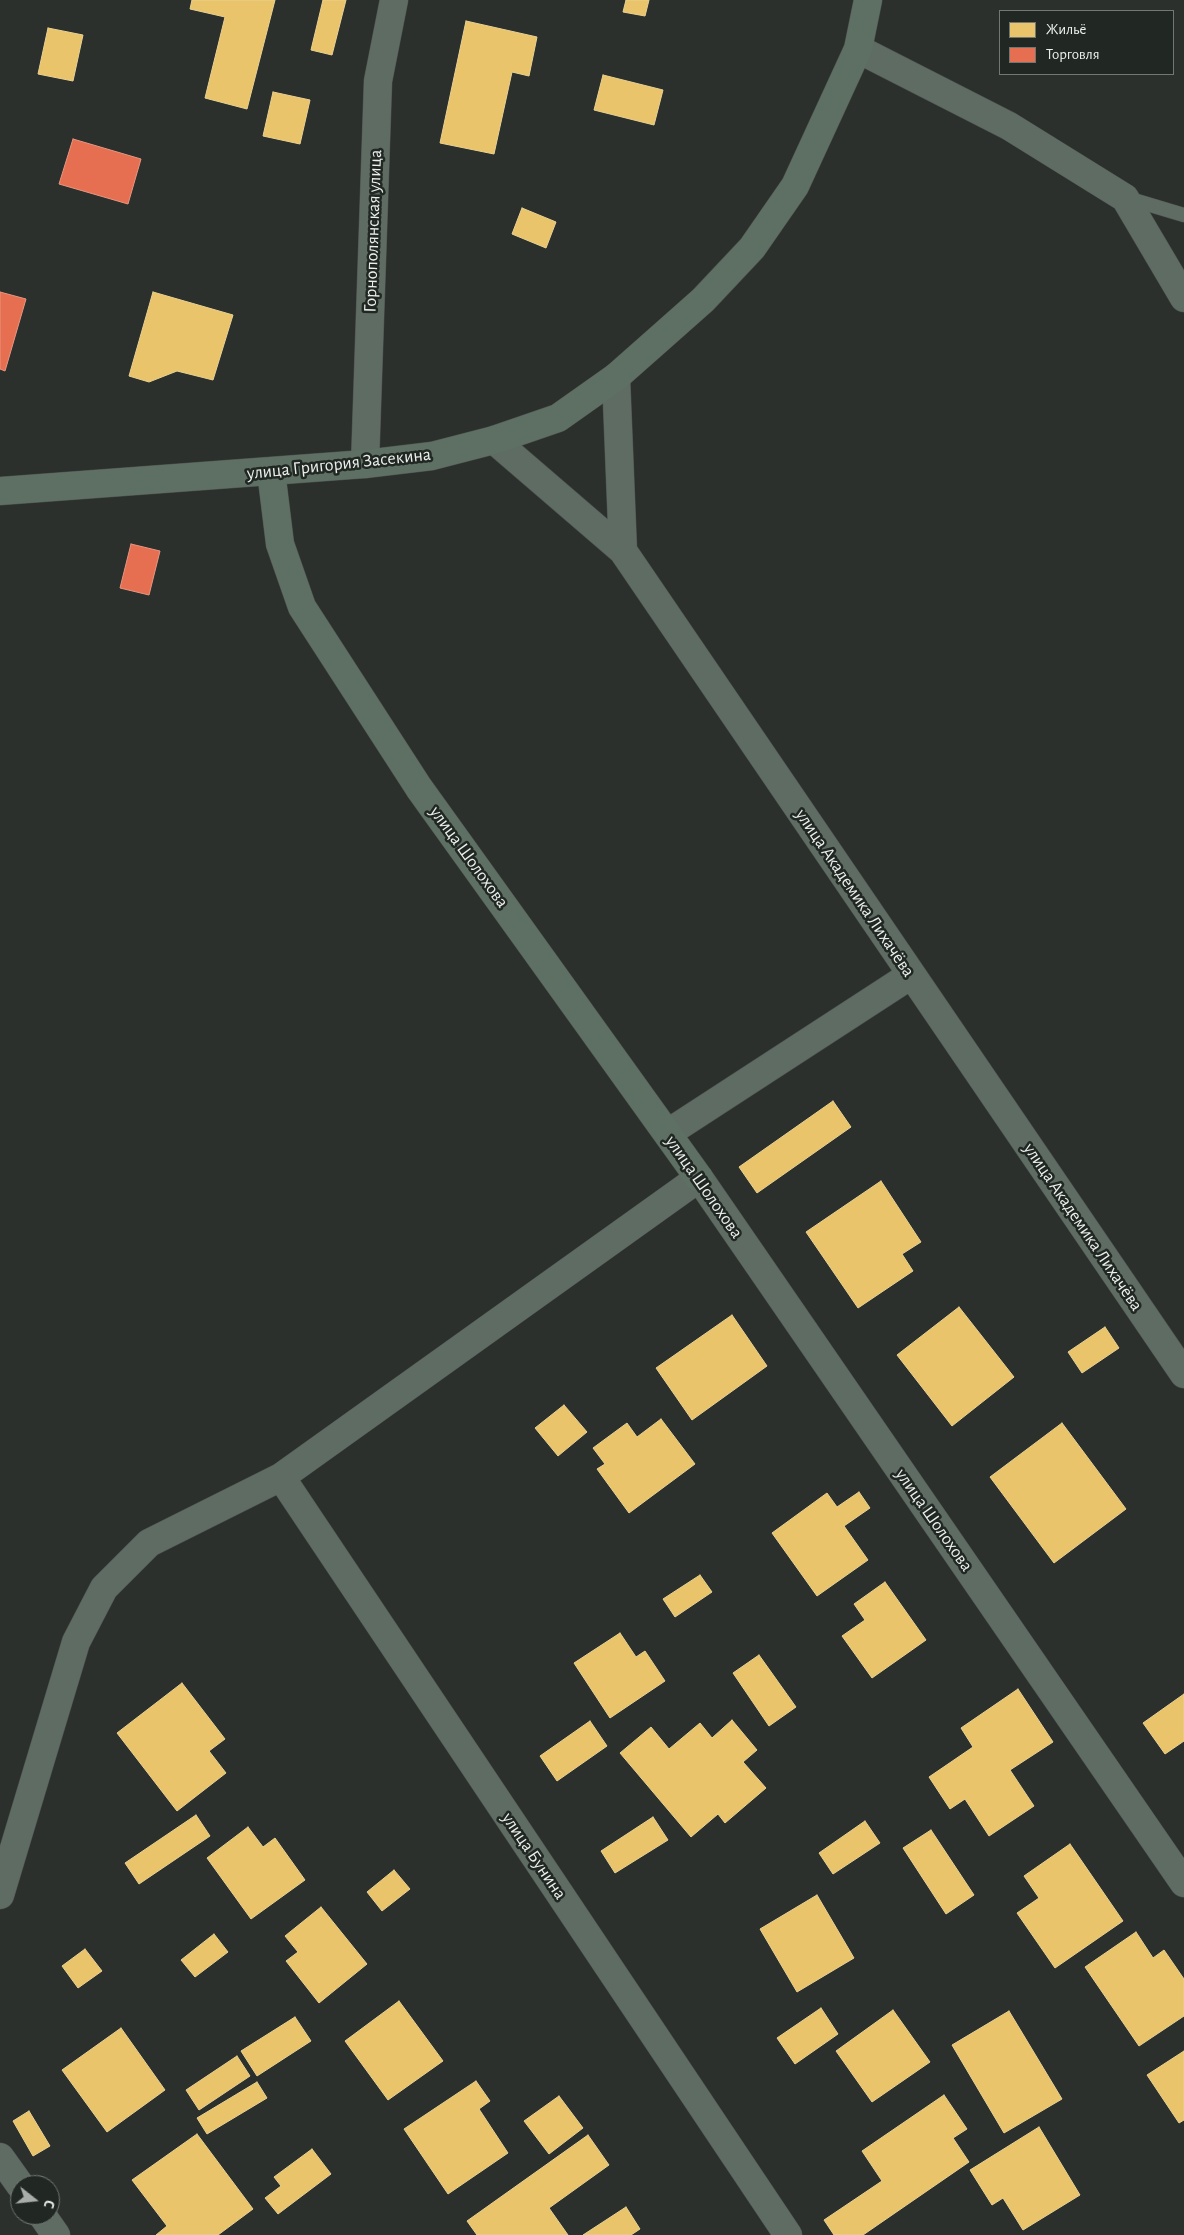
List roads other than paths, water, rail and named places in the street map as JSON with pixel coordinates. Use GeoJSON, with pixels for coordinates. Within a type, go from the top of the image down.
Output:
{"type":"FeatureCollection","features":[{"type":"Feature","properties":{"kind":"main road","name":"улица Григория Засекина"},"geometry":{"type":"LineString","coordinates":[[0,491],[365,464],[432,456],[494,440],[558,418],[616,377],[702,300],[752,248],[796,186],[858,49],[868,0]]}},
{"type":"Feature","properties":{"kind":"main road","name":"улица Шолохова"},"geometry":{"type":"LineString","coordinates":[[271,471],[280,544],[302,607],[419,788],[668,1133],[698,1178]]}},
{"type":"Feature","properties":{"kind":"street","name":"Горнополянская улица"},"geometry":{"type":"LineString","coordinates":[[365,464],[378,81],[394,0]]}},
{"type":"Feature","properties":{"kind":"street"},"geometry":{"type":"LineString","coordinates":[[858,49],[1009,126],[1125,198],[1184,298]]}},
{"type":"Feature","properties":{"kind":"street"},"geometry":{"type":"LineString","coordinates":[[616,377],[623,551]]}},
{"type":"Feature","properties":{"kind":"street","name":"улица Академика Лихачёва"},"geometry":{"type":"LineString","coordinates":[[494,440],[623,551],[910,975],[1184,1374]]}},
{"type":"Feature","properties":{"kind":"street"},"geometry":{"type":"LineString","coordinates":[[668,1133],[910,975]]}},
{"type":"Feature","properties":{"kind":"street"},"geometry":{"type":"LineString","coordinates":[[0,1895],[8,1839],[76,1642],[104,1588],[149,1543],[281,1477],[698,1178]]}},
{"type":"Feature","properties":{"kind":"street","name":"улица Шолохова"},"geometry":{"type":"LineString","coordinates":[[698,1178],[1184,1883]]}},
{"type":"Feature","properties":{"kind":"street","name":"улица Бунина"},"geometry":{"type":"LineString","coordinates":[[281,1477],[788,2235]]}},
{"type":"Feature","properties":{"kind":"street"},"geometry":{"type":"LineString","coordinates":[[0,2157],[13,2175]]}},
{"type":"Feature","properties":{"kind":"lane"},"geometry":{"type":"LineString","coordinates":[[1125,198],[1184,215]]}}]}
